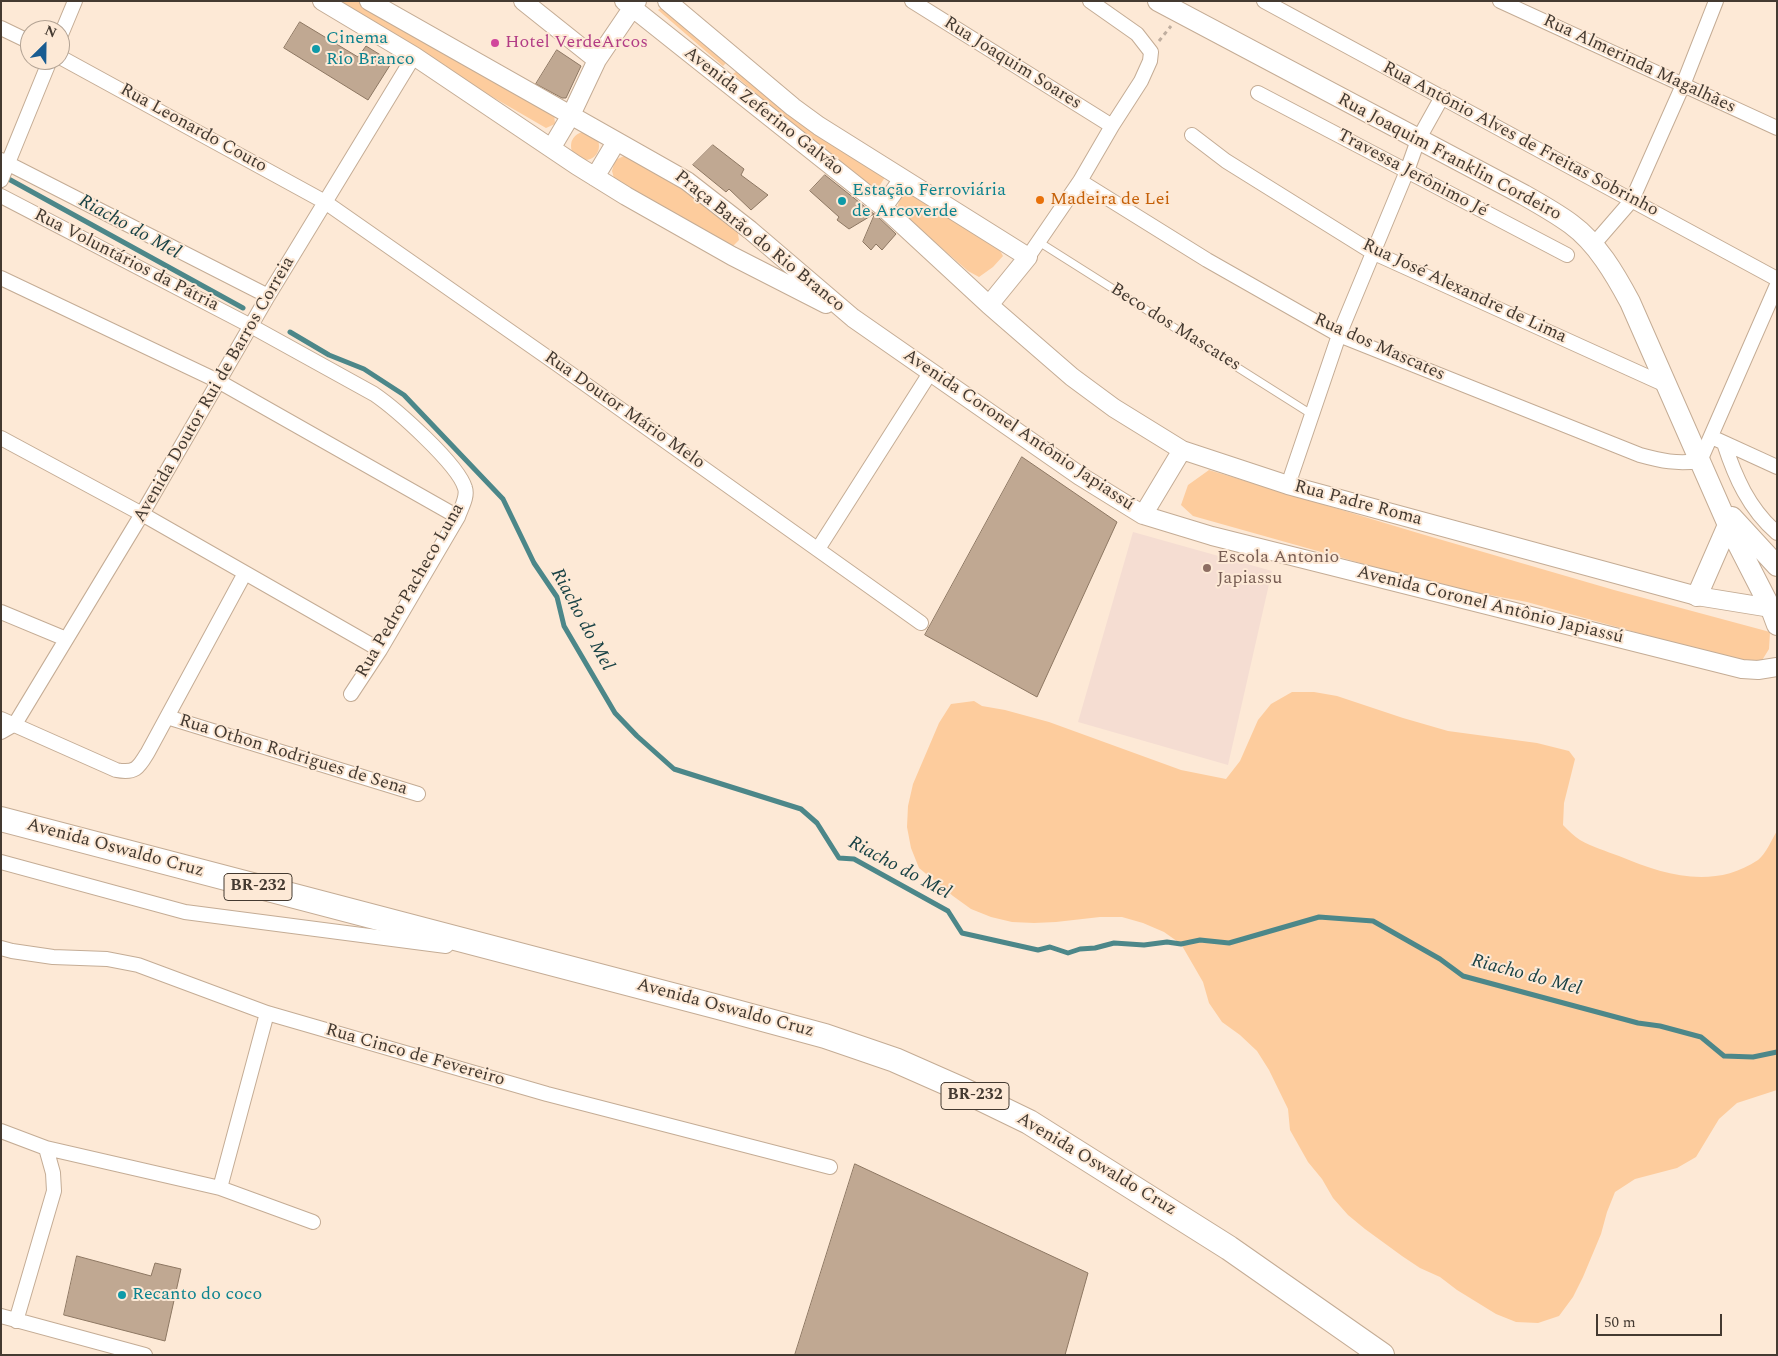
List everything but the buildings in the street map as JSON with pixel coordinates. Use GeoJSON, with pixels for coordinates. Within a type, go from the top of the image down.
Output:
{"type":"FeatureCollection","features":[{"type":"Feature","properties":{"kind":"highway","name":"Avenida Oswaldo Cruz"},"geometry":{"type":"LineString","coordinates":[[1,819],[718,1007],[825,1036],[895,1060],[1029,1122],[1229,1248],[1382,1355]]}},
{"type":"Feature","properties":{"kind":"main road","name":"Rua Joaquim Franklin Cordeiro"},"geometry":{"type":"LineString","coordinates":[[1158,1],[1183,8],[1418,140],[1550,210],[1573,225],[1593,245],[1614,273],[1630,302],[1728,525],[1775,614]]}},
{"type":"Feature","properties":{"kind":"main road","name":"Rua Joaquim Franklin Cordeiro"},"geometry":{"type":"LineString","coordinates":[[1715,496],[1777,566]]}},
{"type":"Feature","properties":{"kind":"main road"},"geometry":{"type":"LineString","coordinates":[[1697,596],[1728,525]]}},
{"type":"Feature","properties":{"kind":"street"},"geometry":{"type":"LineString","coordinates":[[67,20],[75,1]]}},
{"type":"Feature","properties":{"kind":"street"},"geometry":{"type":"LineString","coordinates":[[322,1],[414,56],[552,147],[571,115],[597,60],[631,3]]}},
{"type":"Feature","properties":{"kind":"street","name":"Praça Barão do Rio Branco"},"geometry":{"type":"LineString","coordinates":[[369,1],[687,181],[750,230],[853,318]]}},
{"type":"Feature","properties":{"kind":"street"},"geometry":{"type":"LineString","coordinates":[[524,1],[597,60]]}},
{"type":"Feature","properties":{"kind":"street","name":"Avenida Zeferino Galvão"},"geometry":{"type":"LineString","coordinates":[[667,1],[818,126],[1028,257]]}},
{"type":"Feature","properties":{"kind":"street","name":"Rua Joaquim Soares"},"geometry":{"type":"LineString","coordinates":[[912,1],[1112,126]]}},
{"type":"Feature","properties":{"kind":"street"},"geometry":{"type":"LineString","coordinates":[[989,305],[1028,257],[1080,181],[1141,81],[1150,60],[1151,52],[1137,34],[1090,1]]}},
{"type":"Feature","properties":{"kind":"street","name":"Rua Antônio Alves de Freitas Sobrinho"},"geometry":{"type":"LineString","coordinates":[[1264,1],[1777,279]]}},
{"type":"Feature","properties":{"kind":"street","name":"Rua Almerinda Magalhães"},"geometry":{"type":"LineString","coordinates":[[1500,1],[1777,128]]}},
{"type":"Feature","properties":{"kind":"street"},"geometry":{"type":"LineString","coordinates":[[1593,245],[1632,200],[1684,85],[1716,1]]}},
{"type":"Feature","properties":{"kind":"street","name":"Avenida Zeferino Galvão"},"geometry":{"type":"LineString","coordinates":[[631,3],[883,208],[989,305]]}},
{"type":"Feature","properties":{"kind":"street"},"geometry":{"type":"LineString","coordinates":[[1,28],[20,37]]}},
{"type":"Feature","properties":{"kind":"street","name":"Avenida Doutor Rui de Barros Correia"},"geometry":{"type":"LineString","coordinates":[[15,724],[142,514],[268,296],[414,56]]}},
{"type":"Feature","properties":{"kind":"street","name":"Rua Leonardo Couto"},"geometry":{"type":"LineString","coordinates":[[70,62],[325,202]]}},
{"type":"Feature","properties":{"kind":"street"},"geometry":{"type":"LineString","coordinates":[[1,180],[4,162],[45,70]]}},
{"type":"Feature","properties":{"kind":"street","name":"Travessa Jerônimo Jé"},"geometry":{"type":"LineString","coordinates":[[1258,93],[1567,255]]}},
{"type":"Feature","properties":{"kind":"street"},"geometry":{"type":"LineString","coordinates":[[1288,485],[1339,335],[1372,252],[1407,171],[1418,140],[1442,98]]}},
{"type":"Feature","properties":{"kind":"street","name":"Rua José Alexandre de Lima"},"geometry":{"type":"LineString","coordinates":[[1192,135],[1226,161],[1372,252],[1668,386]]}},
{"type":"Feature","properties":{"kind":"street"},"geometry":{"type":"LineString","coordinates":[[595,177],[616,142]]}},
{"type":"Feature","properties":{"kind":"street","name":"Praça Barão do Rio Branco"},"geometry":{"type":"LineString","coordinates":[[552,147],[595,177],[732,256],[853,318]]}},
{"type":"Feature","properties":{"kind":"street","name":"Rua Voluntários da Pátria"},"geometry":{"type":"LineString","coordinates":[[4,162],[268,296]]}},
{"type":"Feature","properties":{"kind":"street"},"geometry":{"type":"LineString","coordinates":[[883,208],[903,179]]}},
{"type":"Feature","properties":{"kind":"street","name":"Rua dos Mascates"},"geometry":{"type":"LineString","coordinates":[[1080,181],[1207,260],[1339,335],[1640,455],[1664,462],[1681,464],[1700,461]]}},
{"type":"Feature","properties":{"kind":"street","name":"Rua Voluntários da Pátria"},"geometry":{"type":"LineString","coordinates":[[1,196],[251,326]]}},
{"type":"Feature","properties":{"kind":"street","name":"Rua Doutor Mário Melo"},"geometry":{"type":"LineString","coordinates":[[325,202],[573,375],[921,623]]}},
{"type":"Feature","properties":{"kind":"street"},"geometry":{"type":"LineString","coordinates":[[732,256],[742,253],[748,248],[750,230]]}},
{"type":"Feature","properties":{"kind":"street"},"geometry":{"type":"LineString","coordinates":[[1,278],[218,381],[458,517]]}},
{"type":"Feature","properties":{"kind":"street"},"geometry":{"type":"LineString","coordinates":[[1700,461],[1777,285]]}},
{"type":"Feature","properties":{"kind":"street","name":"Rua Padre Roma"},"geometry":{"type":"LineString","coordinates":[[989,305],[1072,377],[1114,408],[1182,450],[1288,485],[1697,596],[1775,614]]}},
{"type":"Feature","properties":{"kind":"street","name":"Avenida Coronel Antônio Japiassú"},"geometry":{"type":"LineString","coordinates":[[853,318],[1080,476],[1143,515],[1212,536],[1742,670],[1777,667]]}},
{"type":"Feature","properties":{"kind":"street","name":"Rua Pedro Pacheco Luna"},"geometry":{"type":"LineString","coordinates":[[251,326],[374,394],[393,407],[455,470],[466,489],[465,498],[458,517],[380,650],[351,694]]}},
{"type":"Feature","properties":{"kind":"street"},"geometry":{"type":"LineString","coordinates":[[818,549],[930,372]]}},
{"type":"Feature","properties":{"kind":"street"},"geometry":{"type":"LineString","coordinates":[[1710,436],[1777,467]]}},
{"type":"Feature","properties":{"kind":"street"},"geometry":{"type":"LineString","coordinates":[[1,438],[142,514],[380,650]]}},
{"type":"Feature","properties":{"kind":"street"},"geometry":{"type":"LineString","coordinates":[[1724,443],[1738,483],[1763,521],[1777,533]]}},
{"type":"Feature","properties":{"kind":"street"},"geometry":{"type":"LineString","coordinates":[[1143,515],[1182,450]]}},
{"type":"Feature","properties":{"kind":"street"},"geometry":{"type":"LineString","coordinates":[[1,719],[102,764],[127,772],[135,770],[142,762],[245,573]]}},
{"type":"Feature","properties":{"kind":"street"},"geometry":{"type":"LineString","coordinates":[[1,612],[66,638]]}},
{"type":"Feature","properties":{"kind":"street","name":"Rua Othon Rodrigues de Sena"},"geometry":{"type":"LineString","coordinates":[[167,717],[418,794]]}},
{"type":"Feature","properties":{"kind":"street"},"geometry":{"type":"LineString","coordinates":[[1,732],[15,724]]}},
{"type":"Feature","properties":{"kind":"street"},"geometry":{"type":"LineString","coordinates":[[1,862],[185,912],[514,954]]}},
{"type":"Feature","properties":{"kind":"street","name":"Rua Cinco de Fevereiro"},"geometry":{"type":"LineString","coordinates":[[1,948],[53,957],[107,959],[138,964],[267,1012],[546,1094],[830,1167]]}},
{"type":"Feature","properties":{"kind":"street"},"geometry":{"type":"LineString","coordinates":[[220,1188],[267,1012]]}},
{"type":"Feature","properties":{"kind":"street"},"geometry":{"type":"LineString","coordinates":[[1,1132],[46,1148],[220,1188],[313,1222]]}},
{"type":"Feature","properties":{"kind":"street"},"geometry":{"type":"LineString","coordinates":[[16,1321],[54,1192],[53,1173],[46,1148]]}},
{"type":"Feature","properties":{"kind":"street"},"geometry":{"type":"LineString","coordinates":[[1,1316],[145,1355]]}},
{"type":"Feature","properties":{"kind":"lane","name":"Beco dos Mascates"},"geometry":{"type":"LineString","coordinates":[[1039,242],[1311,414]]}},
{"type":"Feature","properties":{"kind":"path"},"geometry":{"type":"LineString","coordinates":[[1151,52],[1183,8]]}},
{"type":"Feature","properties":{"kind":"shaded area"},"geometry":{"type":"Polygon","coordinates":[[[327,1],[357,1],[554,113],[555,124],[546,128],[327,1]]]}},
{"type":"Feature","properties":{"kind":"shaded area"},"geometry":{"type":"Polygon","coordinates":[[[663,6],[728,61],[723,66],[658,10],[663,6]]]}},
{"type":"Feature","properties":{"kind":"shaded area"},"geometry":{"type":"Polygon","coordinates":[[[737,71],[791,117],[887,174],[875,193],[733,74],[737,71]]]}},
{"type":"Feature","properties":{"kind":"shaded area"},"geometry":{"type":"Polygon","coordinates":[[[585,132],[595,136],[599,146],[595,156],[585,160],[575,156],[571,146],[575,136],[585,132]]]}},
{"type":"Feature","properties":{"kind":"shaded area"},"geometry":{"type":"Polygon","coordinates":[[[624,156],[634,156],[680,184],[737,228],[739,240],[732,247],[615,182],[612,171],[615,160],[624,156]]]}},
{"type":"Feature","properties":{"kind":"shaded area"},"geometry":{"type":"Polygon","coordinates":[[[904,191],[913,192],[997,245],[1003,256],[993,267],[979,277],[968,271],[897,209],[900,197],[904,191]]]}},
{"type":"Feature","properties":{"kind":"shaded area"},"geometry":{"type":"Polygon","coordinates":[[[1209,470],[1614,590],[1770,632],[1769,649],[1761,662],[1739,661],[1527,602],[1442,586],[1193,516],[1181,505],[1188,485],[1209,470]]]}},
{"type":"Feature","properties":{"kind":"shaded area"},"geometry":{"type":"Polygon","coordinates":[[[1133,532],[1272,571],[1228,765],[1078,722],[1133,532]]]}},
{"type":"Feature","properties":{"kind":"shaded area"},"geometry":{"type":"Polygon","coordinates":[[[1292,692],[1314,692],[1337,696],[1448,731],[1537,743],[1569,751],[1575,759],[1564,803],[1563,825],[1580,840],[1653,869],[1688,876],[1724,875],[1758,860],[1777,831],[1777,1090],[1737,1103],[1719,1119],[1696,1157],[1677,1168],[1635,1179],[1615,1192],[1601,1234],[1583,1277],[1573,1297],[1559,1316],[1538,1323],[1516,1322],[1496,1314],[1440,1277],[1420,1268],[1402,1256],[1348,1215],[1333,1198],[1322,1179],[1308,1162],[1290,1130],[1288,1109],[1269,1070],[1257,1051],[1222,1022],[1209,1003],[1203,982],[1181,944],[1164,932],[1122,917],[1034,923],[1012,922],[991,917],[971,909],[919,868],[911,848],[907,827],[908,806],[913,784],[939,723],[951,704],[974,701],[982,706],[1049,722],[1181,770],[1226,779],[1240,761],[1258,720],[1271,704],[1292,692]]]}},
{"type":"Feature","properties":{"kind":"waterway","name":"Riacho do Mel"},"geometry":{"type":"LineString","coordinates":[[5,177],[243,308]]}},
{"type":"Feature","properties":{"kind":"waterway","name":"Riacho do Mel"},"geometry":{"type":"LineString","coordinates":[[290,332],[329,355],[364,369],[404,395],[503,499],[534,563],[557,597],[564,626],[615,713],[637,736],[674,769],[801,809],[817,823],[839,858],[854,859],[948,911],[962,933],[1038,950],[1050,947],[1068,953],[1114,943],[1144,945],[1167,942],[1181,944],[1200,940],[1229,943],[1319,917],[1373,921],[1440,959],[1463,976],[1638,1023],[1660,1026],[1701,1037],[1724,1056],[1753,1057],[1777,1052]]}},
{"type":"Feature","properties":{"kind":"place","name":"Hotel VerdeArcos"},"geometry":{"type":"Point","coordinates":[495,43]}},
{"type":"Feature","properties":{"kind":"place","name":"Cinema Rio Branco"},"geometry":{"type":"Point","coordinates":[316,49]}},
{"type":"Feature","properties":{"kind":"place","name":"Madeira de Lei"},"geometry":{"type":"Point","coordinates":[1040,200]}},
{"type":"Feature","properties":{"kind":"place","name":"Estação Ferroviária de Arcoverde"},"geometry":{"type":"Point","coordinates":[842,201]}},
{"type":"Feature","properties":{"kind":"place","name":"Escola Antonio Japiassu"},"geometry":{"type":"Point","coordinates":[1207,568]}},
{"type":"Feature","properties":{"kind":"place","name":"Recanto do coco"},"geometry":{"type":"Point","coordinates":[122,1295]}}]}
